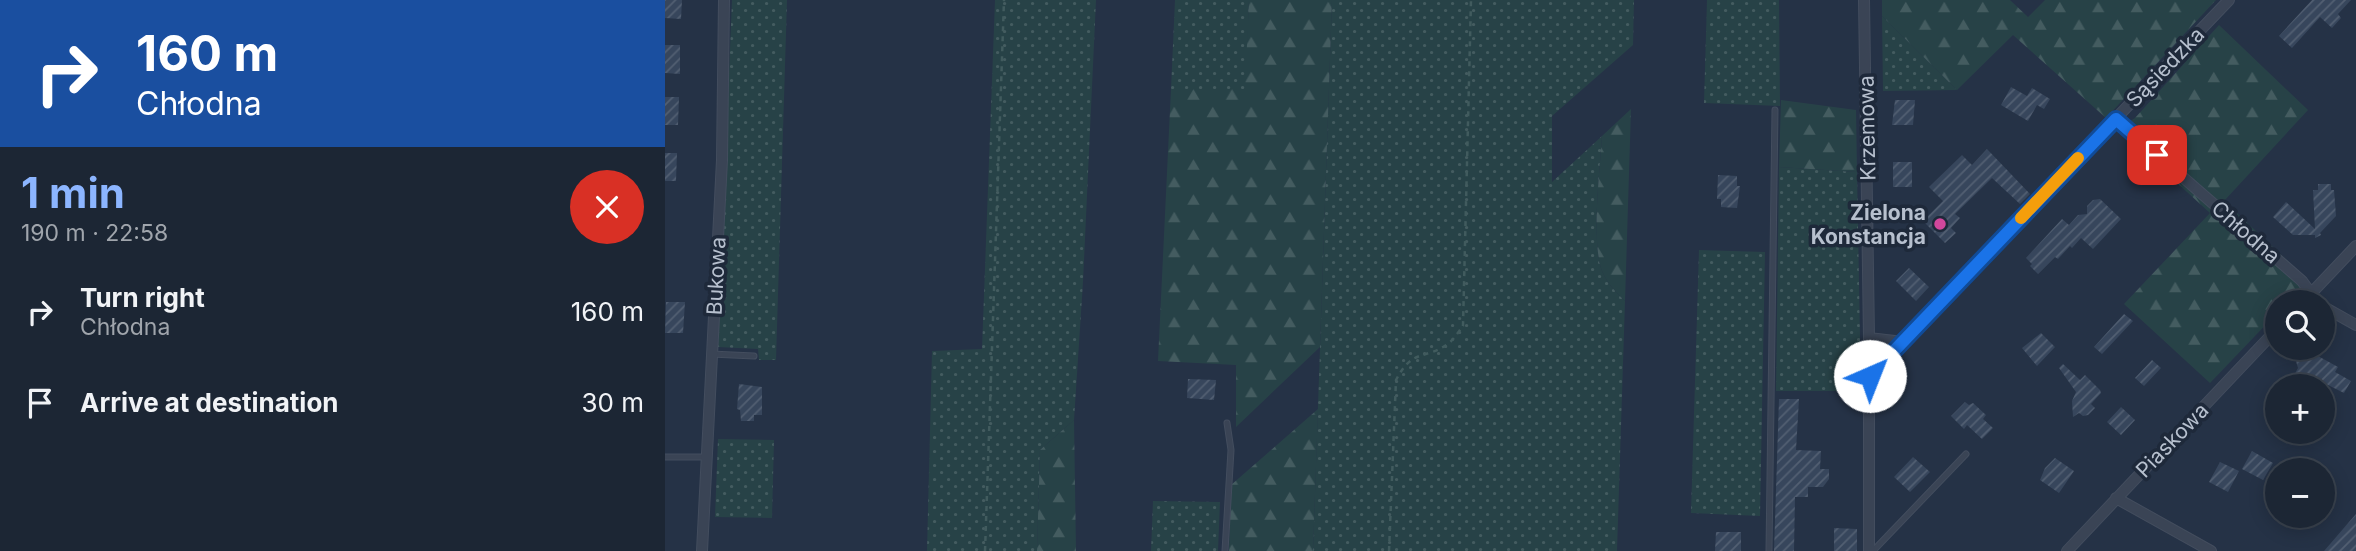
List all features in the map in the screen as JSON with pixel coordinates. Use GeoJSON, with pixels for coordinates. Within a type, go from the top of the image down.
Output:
{"type":"FeatureCollection","features":[{"type":"Feature","properties":{"kind":"street","name":"Bukowa"},"geometry":{"type":"LineString","coordinates":[[702,551],[722,160],[724,0]]}},
{"type":"Feature","properties":{"kind":"street","name":"Krzemowa"},"geometry":{"type":"LineString","coordinates":[[1864,0],[1871,551]]}},
{"type":"Feature","properties":{"kind":"street","name":"Sąsiedzka"},"geometry":{"type":"LineString","coordinates":[[1870,376],[2229,0]]}},
{"type":"Feature","properties":{"kind":"street","name":"Chłodna"},"geometry":{"type":"LineString","coordinates":[[2116,119],[2302,281],[2304,290]]}},
{"type":"Feature","properties":{"kind":"street"},"geometry":{"type":"LineString","coordinates":[[2314,290],[2356,246]]}},
{"type":"Feature","properties":{"kind":"street","name":"Chłodna"},"geometry":{"type":"LineString","coordinates":[[2335,313],[2356,325]]}},
{"type":"Feature","properties":{"kind":"street"},"geometry":{"type":"LineString","coordinates":[[1869,338],[1903,342]]}},
{"type":"Feature","properties":{"kind":"street","name":"Piaskowa"},"geometry":{"type":"LineString","coordinates":[[2067,551],[2265,342]]}},
{"type":"Feature","properties":{"kind":"street"},"geometry":{"type":"LineString","coordinates":[[2116,498],[2211,551]]}},
{"type":"Feature","properties":{"kind":"lane"},"geometry":{"type":"LineString","coordinates":[[1769,551],[1775,110]]}},
{"type":"Feature","properties":{"kind":"lane"},"geometry":{"type":"LineString","coordinates":[[711,354],[754,356]]}},
{"type":"Feature","properties":{"kind":"lane"},"geometry":{"type":"LineString","coordinates":[[1225,551],[1231,450],[1227,423]]}},
{"type":"Feature","properties":{"kind":"lane"},"geometry":{"type":"LineString","coordinates":[[1871,551],[1966,454]]}},
{"type":"Feature","properties":{"kind":"lane"},"geometry":{"type":"LineString","coordinates":[[665,457],[706,457]]}},
{"type":"Feature","properties":{"kind":"path"},"geometry":{"type":"LineString","coordinates":[[985,551],[1004,0]]}},
{"type":"Feature","properties":{"kind":"path"},"geometry":{"type":"LineString","coordinates":[[1389,551],[1396,380],[1403,365],[1414,357],[1432,352],[1450,342],[1463,326],[1471,0]]}},
{"type":"Feature","properties":{"kind":"green space"},"geometry":{"type":"Polygon","coordinates":[[[732,0],[787,0],[776,360],[759,360],[758,349],[718,347],[732,0]]]}},
{"type":"Feature","properties":{"kind":"green space"},"geometry":{"type":"Polygon","coordinates":[[[995,0],[1096,0],[1074,420],[1040,450],[1037,551],[927,551],[932,351],[982,349],[995,0]]]}},
{"type":"Feature","properties":{"kind":"green space"},"geometry":{"type":"Polygon","coordinates":[[[1175,0],[1249,0],[1246,89],[1171,89],[1175,0]]]}},
{"type":"Feature","properties":{"kind":"green space"},"geometry":{"type":"Polygon","coordinates":[[[1249,0],[1332,0],[1320,347],[1236,427],[1236,365],[1158,361],[1171,89],[1245,89],[1249,0]]]}},
{"type":"Feature","properties":{"kind":"green space"},"geometry":{"type":"Polygon","coordinates":[[[1332,0],[1634,0],[1633,45],[1552,116],[1552,182],[1602,136],[1597,205],[1599,258],[1606,279],[1625,301],[1617,551],[1313,551],[1332,0]]]}},
{"type":"Feature","properties":{"kind":"green space"},"geometry":{"type":"Polygon","coordinates":[[[1707,0],[1779,0],[1780,106],[1704,103],[1707,0]]]}},
{"type":"Feature","properties":{"kind":"green space"},"geometry":{"type":"Polygon","coordinates":[[[1882,0],[2010,0],[2028,17],[2045,0],[2216,0],[2106,118],[2013,35],[1957,90],[1882,16],[1882,0]]]}},
{"type":"Feature","properties":{"kind":"green space"},"geometry":{"type":"Polygon","coordinates":[[[1882,16],[1957,90],[1883,91],[1882,16]]]}},
{"type":"Feature","properties":{"kind":"green space"},"geometry":{"type":"Polygon","coordinates":[[[2219,25],[2308,110],[2224,201],[2308,280],[2299,290],[2265,290],[2265,326],[2210,383],[2124,304],[2210,213],[2118,129],[2135,118],[2219,25]]]}},
{"type":"Feature","properties":{"kind":"green space"},"geometry":{"type":"Polygon","coordinates":[[[1781,100],[1856,110],[1857,172],[1779,167],[1781,100]]]}},
{"type":"Feature","properties":{"kind":"green space"},"geometry":{"type":"Polygon","coordinates":[[[1631,109],[1625,301],[1602,271],[1597,242],[1597,205],[1602,136],[1631,109]]]}},
{"type":"Feature","properties":{"kind":"green space"},"geometry":{"type":"Polygon","coordinates":[[[1779,167],[1857,172],[1861,391],[1776,391],[1779,167]]]}},
{"type":"Feature","properties":{"kind":"green space"},"geometry":{"type":"Polygon","coordinates":[[[1699,250],[1765,252],[1760,516],[1691,513],[1699,250]]]}},
{"type":"Feature","properties":{"kind":"green space"},"geometry":{"type":"Polygon","coordinates":[[[1318,409],[1313,551],[1229,551],[1231,485],[1318,409]]]}},
{"type":"Feature","properties":{"kind":"green space"},"geometry":{"type":"Polygon","coordinates":[[[1074,420],[1076,551],[1037,551],[1040,450],[1074,420]]]}},
{"type":"Feature","properties":{"kind":"green space"},"geometry":{"type":"Polygon","coordinates":[[[718,439],[774,440],[772,518],[715,517],[718,439]]]}},
{"type":"Feature","properties":{"kind":"green space"},"geometry":{"type":"Polygon","coordinates":[[[1153,501],[1220,502],[1218,551],[1151,551],[1153,501]]]}},
{"type":"Feature","properties":{"kind":"building"},"geometry":{"type":"Polygon","coordinates":[[[665,0],[682,0],[681,19],[665,18],[665,0]]]}},
{"type":"Feature","properties":{"kind":"building"},"geometry":{"type":"Polygon","coordinates":[[[2312,0],[2351,0],[2338,14],[2341,18],[2332,28],[2320,17],[2292,48],[2279,36],[2312,0]]]}},
{"type":"Feature","properties":{"kind":"building"},"geometry":{"type":"Polygon","coordinates":[[[665,45],[680,45],[680,74],[665,73],[665,45]]]}},
{"type":"Feature","properties":{"kind":"building"},"geometry":{"type":"Polygon","coordinates":[[[2011,87],[2027,96],[2032,88],[2050,99],[2044,109],[2037,105],[2028,121],[2001,105],[2011,87]]]}},
{"type":"Feature","properties":{"kind":"building"},"geometry":{"type":"Polygon","coordinates":[[[665,97],[679,97],[678,125],[665,125],[665,97]]]}},
{"type":"Feature","properties":{"kind":"building"},"geometry":{"type":"Polygon","coordinates":[[[1895,100],[1915,100],[1913,125],[1892,125],[1895,100]]]}},
{"type":"Feature","properties":{"kind":"building"},"geometry":{"type":"Polygon","coordinates":[[[1987,149],[2030,194],[2020,204],[1992,178],[1955,214],[1960,218],[1951,228],[1956,233],[1945,243],[1923,221],[1943,201],[1929,187],[1962,155],[1972,165],[1987,149]]]}},
{"type":"Feature","properties":{"kind":"building"},"geometry":{"type":"Polygon","coordinates":[[[665,153],[677,153],[676,181],[665,181],[665,153]]]}},
{"type":"Feature","properties":{"kind":"building"},"geometry":{"type":"Polygon","coordinates":[[[1893,162],[1912,162],[1912,187],[1893,187],[1893,162]]]}},
{"type":"Feature","properties":{"kind":"building"},"geometry":{"type":"Polygon","coordinates":[[[1718,175],[1737,176],[1737,186],[1740,186],[1737,208],[1721,207],[1721,199],[1717,199],[1718,175]]]}},
{"type":"Feature","properties":{"kind":"building"},"geometry":{"type":"Polygon","coordinates":[[[2318,184],[2331,184],[2336,216],[2321,235],[2315,238],[2315,235],[2293,235],[2273,217],[2286,202],[2315,229],[2313,190],[2318,190],[2318,184]]]}},
{"type":"Feature","properties":{"kind":"building"},"geometry":{"type":"Polygon","coordinates":[[[2100,199],[2121,219],[2093,249],[2081,238],[2058,259],[2055,257],[2038,274],[2026,258],[2062,219],[2069,225],[2078,215],[2087,214],[2087,206],[2093,200],[2100,199]]]}},
{"type":"Feature","properties":{"kind":"building"},"geometry":{"type":"Polygon","coordinates":[[[1909,268],[1929,287],[1916,301],[1896,281],[1909,268]]]}},
{"type":"Feature","properties":{"kind":"building"},"geometry":{"type":"Polygon","coordinates":[[[666,302],[685,302],[683,333],[665,333],[666,302]]]}},
{"type":"Feature","properties":{"kind":"building"},"geometry":{"type":"Polygon","coordinates":[[[2124,314],[2133,321],[2102,354],[2094,347],[2124,314]]]}},
{"type":"Feature","properties":{"kind":"building"},"geometry":{"type":"Polygon","coordinates":[[[2041,333],[2055,347],[2037,366],[2022,348],[2041,333]]]}},
{"type":"Feature","properties":{"kind":"building"},"geometry":{"type":"Polygon","coordinates":[[[2152,360],[2161,368],[2144,386],[2135,378],[2152,360]]]}},
{"type":"Feature","properties":{"kind":"building"},"geometry":{"type":"Polygon","coordinates":[[[2296,360],[2325,360],[2338,367],[2335,372],[2351,381],[2344,393],[2335,388],[2335,374],[2295,374],[2298,368],[2296,360]]]}},
{"type":"Feature","properties":{"kind":"building"},"geometry":{"type":"Polygon","coordinates":[[[2063,364],[2080,380],[2085,375],[2100,390],[2101,393],[2091,404],[2095,408],[2088,415],[2079,413],[2073,417],[2072,401],[2076,392],[2059,368],[2063,364]]]}},
{"type":"Feature","properties":{"kind":"building"},"geometry":{"type":"Polygon","coordinates":[[[1188,379],[1216,380],[1214,400],[1187,398],[1188,379]]]}},
{"type":"Feature","properties":{"kind":"building"},"geometry":{"type":"Polygon","coordinates":[[[739,384],[762,387],[762,415],[754,415],[754,421],[741,421],[740,410],[737,409],[739,384]]]}},
{"type":"Feature","properties":{"kind":"building"},"geometry":{"type":"Polygon","coordinates":[[[1779,399],[1799,399],[1796,450],[1821,451],[1820,469],[1829,469],[1829,479],[1823,487],[1808,487],[1808,497],[1795,497],[1794,551],[1774,551],[1779,399]]]}},
{"type":"Feature","properties":{"kind":"building"},"geometry":{"type":"Polygon","coordinates":[[[1965,402],[1969,405],[1973,403],[1986,415],[1983,419],[1993,428],[1982,439],[1967,425],[1964,429],[1951,416],[1965,402]]]}},
{"type":"Feature","properties":{"kind":"building"},"geometry":{"type":"Polygon","coordinates":[[[2121,407],[2135,420],[2121,435],[2107,422],[2121,407]]]}},
{"type":"Feature","properties":{"kind":"building"},"geometry":{"type":"Polygon","coordinates":[[[2252,451],[2265,458],[2263,480],[2242,469],[2252,451]]]}},
{"type":"Feature","properties":{"kind":"building"},"geometry":{"type":"Polygon","coordinates":[[[1913,457],[1930,472],[1910,492],[1894,477],[1913,457]]]}},
{"type":"Feature","properties":{"kind":"building"},"geometry":{"type":"Polygon","coordinates":[[[2055,458],[2074,471],[2059,493],[2040,480],[2045,468],[2055,458]]]}},
{"type":"Feature","properties":{"kind":"building"},"geometry":{"type":"Polygon","coordinates":[[[2220,462],[2239,471],[2228,492],[2209,482],[2220,462]]]}},
{"type":"Feature","properties":{"kind":"building"},"geometry":{"type":"Polygon","coordinates":[[[2356,514],[2356,551],[2324,551],[2356,514]]]}},
{"type":"Feature","properties":{"kind":"building"},"geometry":{"type":"Polygon","coordinates":[[[1834,528],[1857,529],[1857,551],[1834,551],[1834,528]]]}},
{"type":"Feature","properties":{"kind":"building"},"geometry":{"type":"Polygon","coordinates":[[[1716,532],[1741,532],[1741,551],[1715,551],[1716,532]]]}},
{"type":"Feature","properties":{"kind":"slow traffic"},"geometry":{"type":"LineString","coordinates":[[2021,218],[2078,158]]}},
{"type":"Feature","properties":{"kind":"place","name":"Zielona Konstancja"},"geometry":{"type":"Point","coordinates":[1940,224]}},
{"type":"Feature","properties":{"kind":"route"},"geometry":{"type":"LineString","coordinates":[[1870,376],[2116,119],[2157,155]]}}]}
